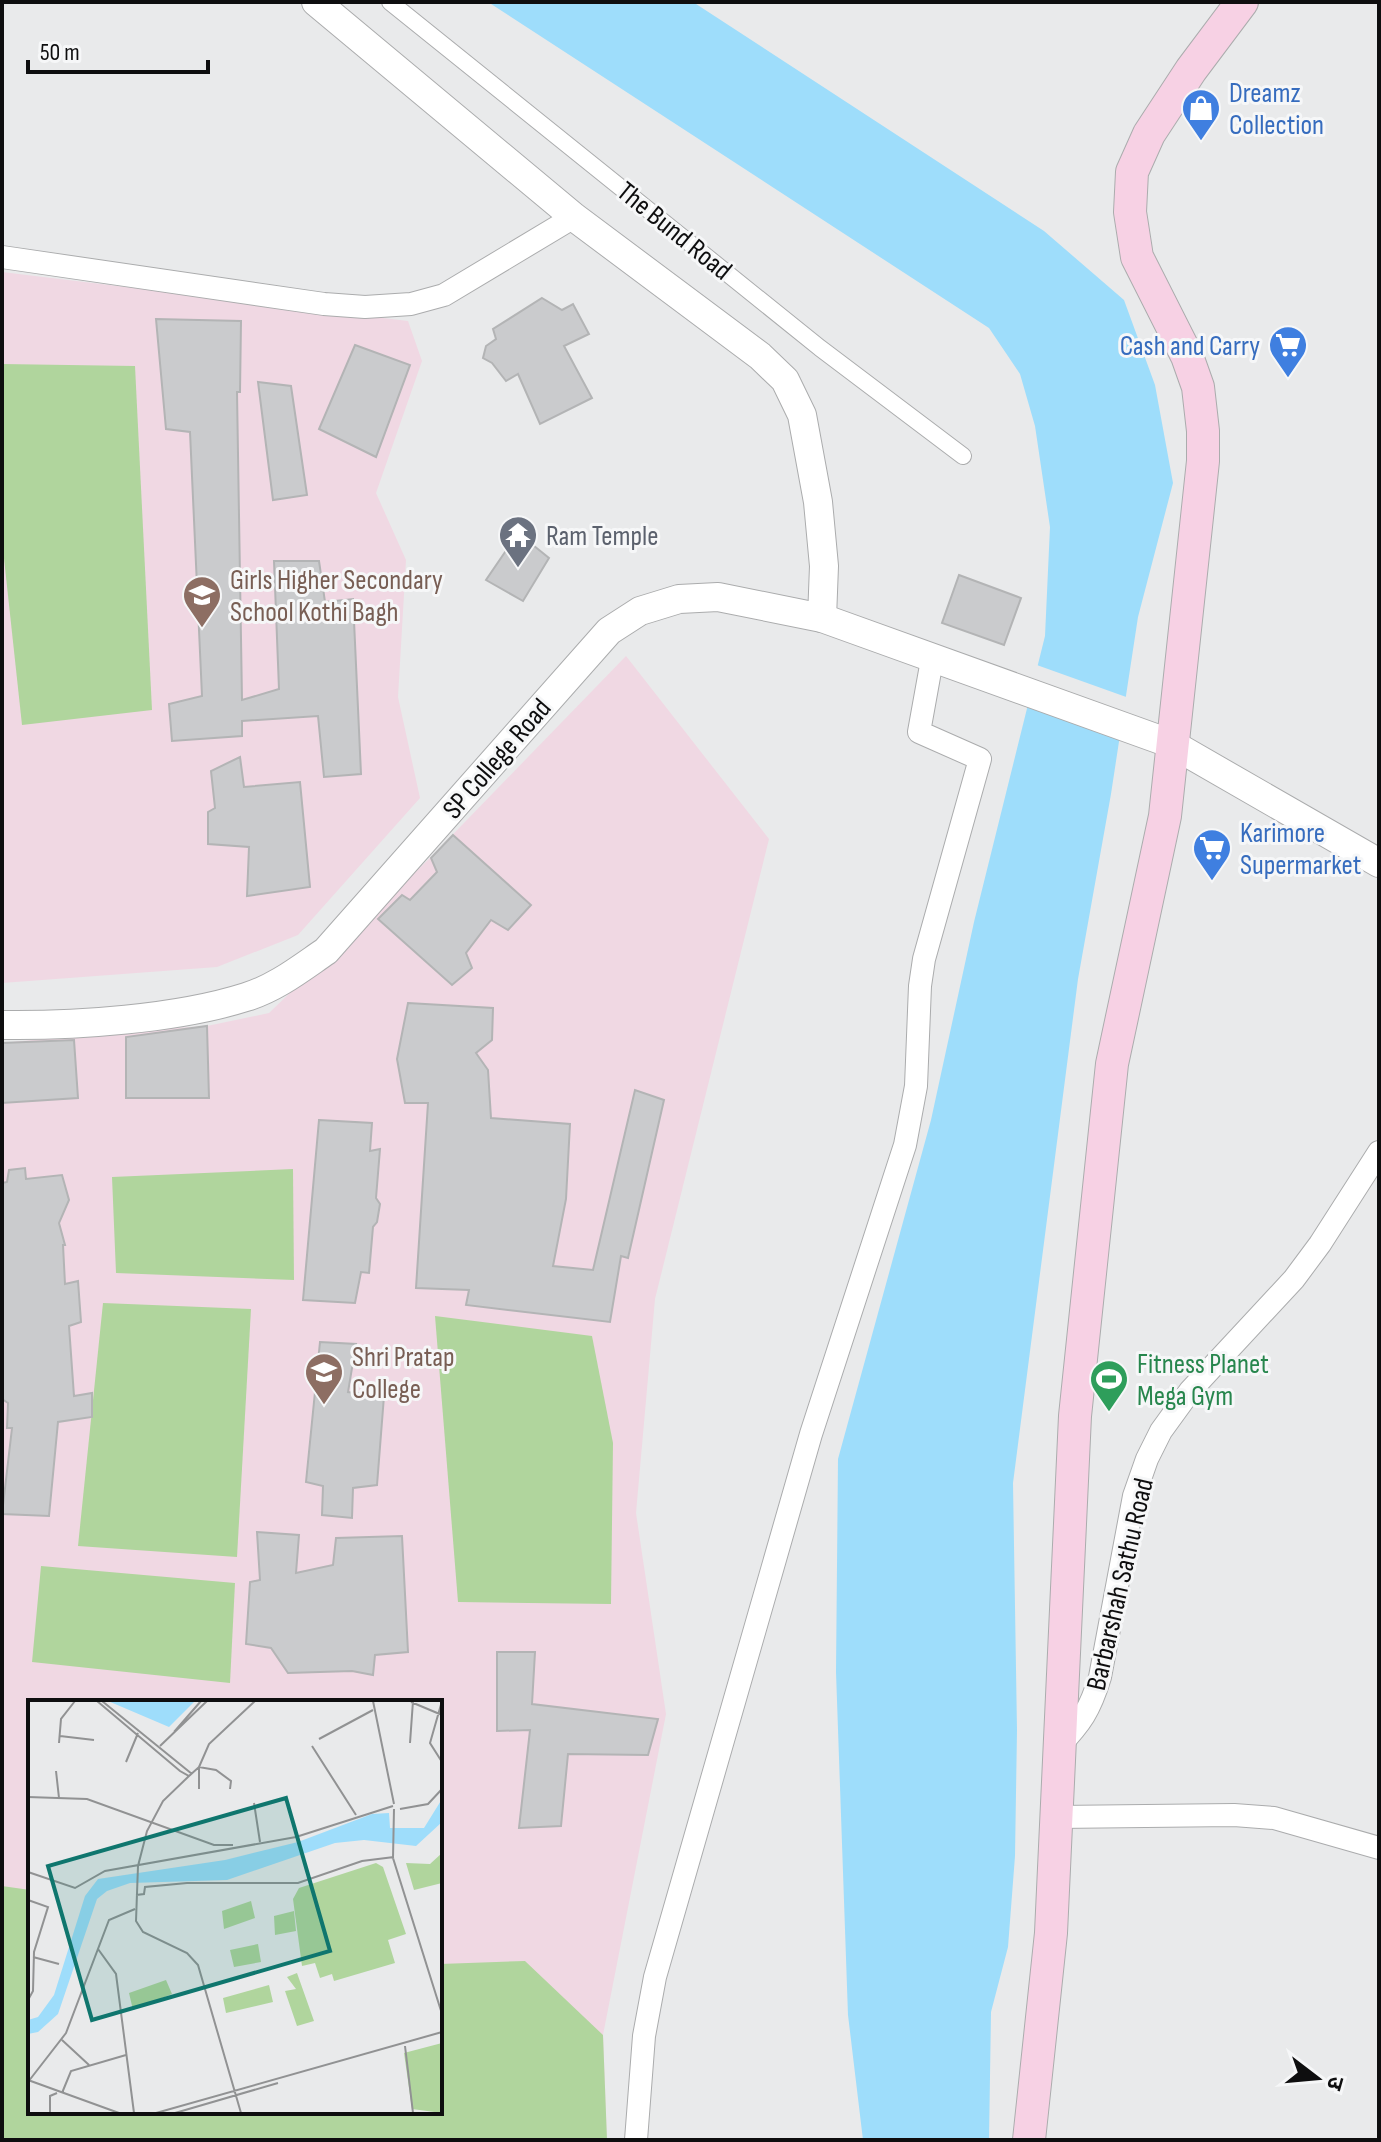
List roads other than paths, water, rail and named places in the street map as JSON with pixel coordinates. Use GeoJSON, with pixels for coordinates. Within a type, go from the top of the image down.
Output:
{"type":"FeatureCollection","features":[{"type":"Feature","properties":{"kind":"main road"},"geometry":{"type":"LineString","coordinates":[[1029,2140],[1051,1933],[1075,1416],[1112,1064],[1165,816],[1158,740],[1199,500],[1203,431],[1198,387],[1187,356],[1137,257],[1130,212],[1132,172],[1149,134],[1191,70],[1242,2]]}},
{"type":"Feature","properties":{"kind":"street"},"geometry":{"type":"LineString","coordinates":[[316,2],[574,217],[760,356],[785,380],[802,415],[818,502],[824,566],[822,618]]}},
{"type":"Feature","properties":{"kind":"street","name":"The Bund Road"},"geometry":{"type":"LineString","coordinates":[[390,2],[820,348],[963,456]]}},
{"type":"Feature","properties":{"kind":"street"},"geometry":{"type":"LineString","coordinates":[[2,257],[324,304],[365,307],[411,304],[444,295],[574,217]]}},
{"type":"Feature","properties":{"kind":"street","name":"SP College Road"},"geometry":{"type":"LineString","coordinates":[[2,1025],[143,1018],[248,997],[285,979],[326,951],[609,631],[640,611],[679,599],[718,597],[822,618],[1158,740],[1379,863]]}},
{"type":"Feature","properties":{"kind":"street"},"geometry":{"type":"LineString","coordinates":[[636,2140],[644,2036],[655,1977],[790,1505],[893,1186],[912,1116],[924,959],[980,759],[919,732],[932,660]]}},
{"type":"Feature","properties":{"kind":"street","name":"Barbarshah Sathu Road"},"geometry":{"type":"LineString","coordinates":[[1058,1747],[1084,1720],[1092,1703],[1100,1677],[1134,1496],[1161,1431],[1190,1391],[1294,1279],[1379,1152]]}},
{"type":"Feature","properties":{"kind":"street"},"geometry":{"type":"LineString","coordinates":[[1057,1817],[1234,1815],[1274,1818],[1379,1848]]}},
{"type":"Feature","properties":{"kind":"water"},"geometry":{"type":"Polygon","coordinates":[[[488,2],[693,2],[1044,231],[1124,300],[1155,385],[1173,483],[1138,617],[1078,979],[1013,1483],[1017,1730],[1015,1856],[1008,1947],[991,2012],[989,2140],[863,2140],[848,2015],[836,1672],[838,1459],[931,1120],[974,922],[1045,636],[1050,527],[1035,426],[1020,374],[989,328],[488,2]]]}},
{"type":"Feature","properties":{"kind":"place","name":"Dreamz Collection"},"geometry":{"type":"Point","coordinates":[1201,142]}},
{"type":"Feature","properties":{"kind":"place","name":"Cash and Carry"},"geometry":{"type":"Point","coordinates":[1288,379]}},
{"type":"Feature","properties":{"kind":"place","name":"Ram Temple"},"geometry":{"type":"Point","coordinates":[518,569]}},
{"type":"Feature","properties":{"kind":"place","name":"Girls Higher Secondary School Kothi Bagh"},"geometry":{"type":"Point","coordinates":[202,629]}},
{"type":"Feature","properties":{"kind":"place","name":"Karimore Supermarket"},"geometry":{"type":"Point","coordinates":[1212,882]}},
{"type":"Feature","properties":{"kind":"place","name":"Shri Pratap College"},"geometry":{"type":"Point","coordinates":[324,1406]}},
{"type":"Feature","properties":{"kind":"place","name":"Fitness Planet Mega Gym"},"geometry":{"type":"Point","coordinates":[1109,1413]}}]}
